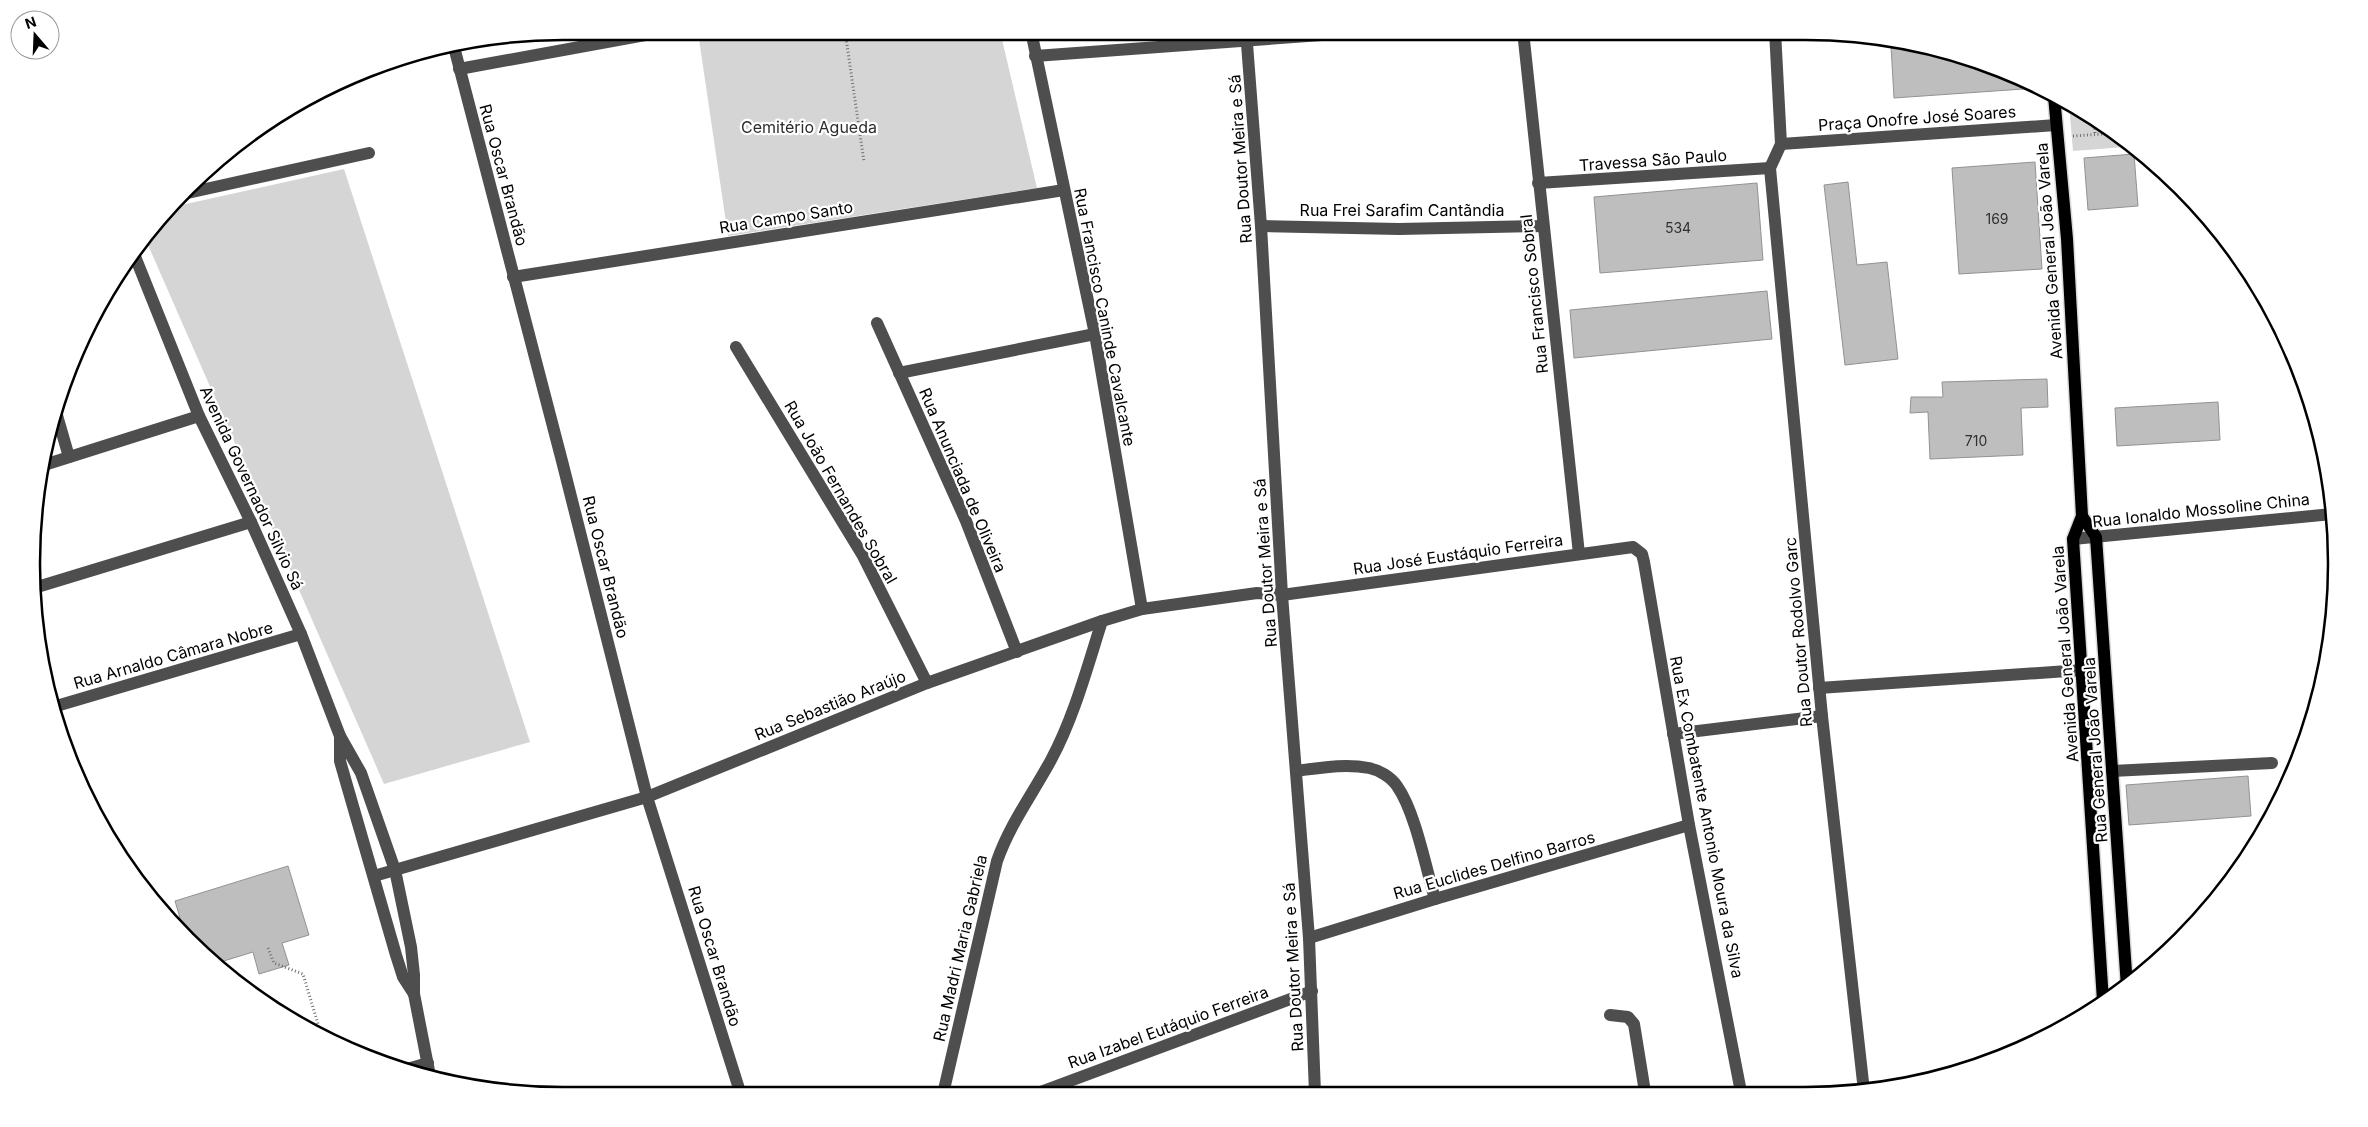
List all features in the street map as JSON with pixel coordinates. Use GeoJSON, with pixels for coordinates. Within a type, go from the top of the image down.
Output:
{"type":"FeatureCollection","features":[{"type":"Feature","properties":{"kind":"main road","name":"Avenida General João Varela"},"geometry":{"type":"LineString","coordinates":[[2055,104],[2067,239],[2082,516],[2073,539],[2102,994]]}},
{"type":"Feature","properties":{"kind":"main road","name":"Rua General João Varela"},"geometry":{"type":"LineString","coordinates":[[2082,516],[2096,537],[2126,976]]}},
{"type":"Feature","properties":{"kind":"street"},"geometry":{"type":"LineString","coordinates":[[459,69],[618,40]]}},
{"type":"Feature","properties":{"kind":"street","name":"Rua Francisco Caninde Cavalcante"},"geometry":{"type":"LineString","coordinates":[[1032,40],[1095,334],[1142,609]]}},
{"type":"Feature","properties":{"kind":"street"},"geometry":{"type":"LineString","coordinates":[[1035,56],[1205,40]]}},
{"type":"Feature","properties":{"kind":"street","name":"Rua Doutor Meira e Sá"},"geometry":{"type":"LineString","coordinates":[[1247,40],[1262,226],[1282,595],[1309,938],[1315,1087]]}},
{"type":"Feature","properties":{"kind":"street","name":"Rua Francisco Sobral"},"geometry":{"type":"LineString","coordinates":[[1524,40],[1579,554]]}},
{"type":"Feature","properties":{"kind":"street"},"geometry":{"type":"LineString","coordinates":[[1770,168],[1781,144],[1776,40]]}},
{"type":"Feature","properties":{"kind":"street","name":"Rua Oscar Brandão"},"geometry":{"type":"LineString","coordinates":[[455,51],[647,797],[738,1087]]}},
{"type":"Feature","properties":{"kind":"street","name":"Praça Onofre José Soares"},"geometry":{"type":"LineString","coordinates":[[1781,144],[2056,125]]}},
{"type":"Feature","properties":{"kind":"street"},"geometry":{"type":"LineString","coordinates":[[195,191],[369,153]]}},
{"type":"Feature","properties":{"kind":"street","name":"Travessa São Paulo"},"geometry":{"type":"LineString","coordinates":[[1538,183],[1770,168]]}},
{"type":"Feature","properties":{"kind":"street","name":"Rua Doutor Rodolvo Garc"},"geometry":{"type":"LineString","coordinates":[[1770,168],[1819,688],[1863,1084]]}},
{"type":"Feature","properties":{"kind":"street","name":"Rua Campo Santo"},"geometry":{"type":"LineString","coordinates":[[513,277],[1064,190]]}},
{"type":"Feature","properties":{"kind":"street","name":"Rua Frei Sarafim Cantãndia"},"geometry":{"type":"LineString","coordinates":[[1262,226],[1398,230],[1543,226]]}},
{"type":"Feature","properties":{"kind":"street","name":"Avenida Governador Silvio Sá"},"geometry":{"type":"LineString","coordinates":[[137,261],[199,416],[251,522],[301,634],[340,736],[361,773],[394,870],[410,947],[414,975],[414,994]]}},
{"type":"Feature","properties":{"kind":"street","name":"Rua Anunciada de Oliveira"},"geometry":{"type":"LineString","coordinates":[[876,323],[966,521],[1017,652]]}},
{"type":"Feature","properties":{"kind":"street"},"geometry":{"type":"LineString","coordinates":[[899,373],[1095,334]]}},
{"type":"Feature","properties":{"kind":"street","name":"Rua João Fernandes Sobral"},"geometry":{"type":"LineString","coordinates":[[736,347],[863,556],[927,683]]}},
{"type":"Feature","properties":{"kind":"street"},"geometry":{"type":"LineString","coordinates":[[50,463],[199,416]]}},
{"type":"Feature","properties":{"kind":"street"},"geometry":{"type":"LineString","coordinates":[[59,424],[69,457]]}},
{"type":"Feature","properties":{"kind":"street","name":"Rua Ionaldo Mossoline China"},"geometry":{"type":"LineString","coordinates":[[2073,539],[2326,515]]}},
{"type":"Feature","properties":{"kind":"street"},"geometry":{"type":"LineString","coordinates":[[41,586],[251,522]]}},
{"type":"Feature","properties":{"kind":"street","name":"Rua José Eustáquio Ferreira"},"geometry":{"type":"LineString","coordinates":[[1282,595],[1626,548],[1639,550]]}},
{"type":"Feature","properties":{"kind":"street","name":"Rua Ex Combatente Antonio Moura da Silva"},"geometry":{"type":"LineString","coordinates":[[1639,550],[1644,562],[1689,825],[1740,1087]]}},
{"type":"Feature","properties":{"kind":"street","name":"Rua Sebastião Araújo"},"geometry":{"type":"LineString","coordinates":[[374,876],[647,797],[927,683],[1102,621],[1142,609],[1257,592],[1282,595]]}},
{"type":"Feature","properties":{"kind":"street","name":"Rua Madri Maria Gabriela"},"geometry":{"type":"LineString","coordinates":[[945,1087],[997,861],[1009,830],[1050,761],[1064,732],[1102,621]]}},
{"type":"Feature","properties":{"kind":"street","name":"Rua Arnaldo Câmara Nobre"},"geometry":{"type":"LineString","coordinates":[[60,705],[301,634]]}},
{"type":"Feature","properties":{"kind":"street"},"geometry":{"type":"LineString","coordinates":[[1819,688],[2082,670]]}},
{"type":"Feature","properties":{"kind":"street"},"geometry":{"type":"LineString","coordinates":[[1674,734],[1822,716]]}},
{"type":"Feature","properties":{"kind":"street","name":"Avenida Governador Silvio Sá"},"geometry":{"type":"LineString","coordinates":[[340,736],[340,761],[403,977],[414,994]]}},
{"type":"Feature","properties":{"kind":"street"},"geometry":{"type":"LineString","coordinates":[[2112,771],[2272,763]]}},
{"type":"Feature","properties":{"kind":"street"},"geometry":{"type":"LineString","coordinates":[[1296,771],[1357,766],[1371,768],[1387,776],[1396,784],[1413,820],[1435,899]]}},
{"type":"Feature","properties":{"kind":"street","name":"Rua Euclides Delfino Barros"},"geometry":{"type":"LineString","coordinates":[[1309,938],[1689,825]]}},
{"type":"Feature","properties":{"kind":"street","name":"Rua Izabel Eutáquio Ferreira"},"geometry":{"type":"LineString","coordinates":[[1054,1087],[1312,991]]}},
{"type":"Feature","properties":{"kind":"street"},"geometry":{"type":"LineString","coordinates":[[414,994],[429,1069]]}},
{"type":"Feature","properties":{"kind":"street"},"geometry":{"type":"LineString","coordinates":[[1610,1015],[1628,1017],[1634,1024],[1644,1087]]}},
{"type":"Feature","properties":{"kind":"street"},"geometry":{"type":"LineString","coordinates":[[418,1066],[428,1063]]}},
{"type":"Feature","properties":{"kind":"path"},"geometry":{"type":"LineString","coordinates":[[846,40],[864,162]]}},
{"type":"Feature","properties":{"kind":"path"},"geometry":{"type":"LineString","coordinates":[[2095,128],[2095,134]]}},
{"type":"Feature","properties":{"kind":"path"},"geometry":{"type":"LineString","coordinates":[[2076,136],[2103,134]]}},
{"type":"Feature","properties":{"kind":"path"},"geometry":{"type":"LineString","coordinates":[[268,948],[274,963],[303,974],[319,1026]]}},
{"type":"Feature","properties":{"kind":"green space","name":"Cemitério Agueda"},"geometry":{"type":"Polygon","coordinates":[[[699,40],[1002,40],[1037,188],[728,236],[699,40]]]}},
{"type":"Feature","properties":{"kind":"green space"},"geometry":{"type":"Polygon","coordinates":[[[2070,112],[2122,147],[2073,151],[2070,112]]]}},
{"type":"Feature","properties":{"kind":"green space"},"geometry":{"type":"Polygon","coordinates":[[[344,169],[530,742],[384,784],[148,245],[182,205],[344,169]]]}},
{"type":"Feature","properties":{"kind":"building"},"geometry":{"type":"Polygon","coordinates":[[[1891,47],[1940,58],[1973,68],[2025,89],[1894,98],[1891,47]]]}},
{"type":"Feature","properties":{"kind":"building"},"geometry":{"type":"Polygon","coordinates":[[[2131,154],[2134,157],[2138,206],[2088,210],[2084,158],[2131,154]]]}},
{"type":"Feature","properties":{"kind":"building"},"geometry":{"type":"Polygon","coordinates":[[[2035,162],[2042,269],[1959,274],[1952,168],[2035,162]]]}},
{"type":"Feature","properties":{"kind":"building"},"geometry":{"type":"Polygon","coordinates":[[[1848,182],[1857,265],[1887,262],[1898,359],[1845,365],[1824,185],[1848,182]]]}},
{"type":"Feature","properties":{"kind":"building"},"geometry":{"type":"Polygon","coordinates":[[[1757,183],[1763,260],[1600,273],[1594,197],[1757,183]]]}},
{"type":"Feature","properties":{"kind":"building"},"geometry":{"type":"Polygon","coordinates":[[[1767,291],[1772,339],[1574,358],[1570,310],[1767,291]]]}},
{"type":"Feature","properties":{"kind":"building"},"geometry":{"type":"Polygon","coordinates":[[[2047,379],[2048,407],[2021,408],[2023,455],[1930,459],[1928,412],[1910,413],[1911,397],[1943,397],[1942,382],[2047,379]]]}},
{"type":"Feature","properties":{"kind":"building"},"geometry":{"type":"Polygon","coordinates":[[[2218,402],[2220,440],[2117,446],[2115,408],[2218,402]]]}},
{"type":"Feature","properties":{"kind":"building"},"geometry":{"type":"Polygon","coordinates":[[[2248,776],[2251,816],[2129,825],[2126,785],[2248,776]]]}},
{"type":"Feature","properties":{"kind":"building"},"geometry":{"type":"Polygon","coordinates":[[[288,866],[309,935],[282,943],[289,965],[259,974],[253,952],[223,961],[218,957],[181,921],[175,901],[288,866]]]}}]}
